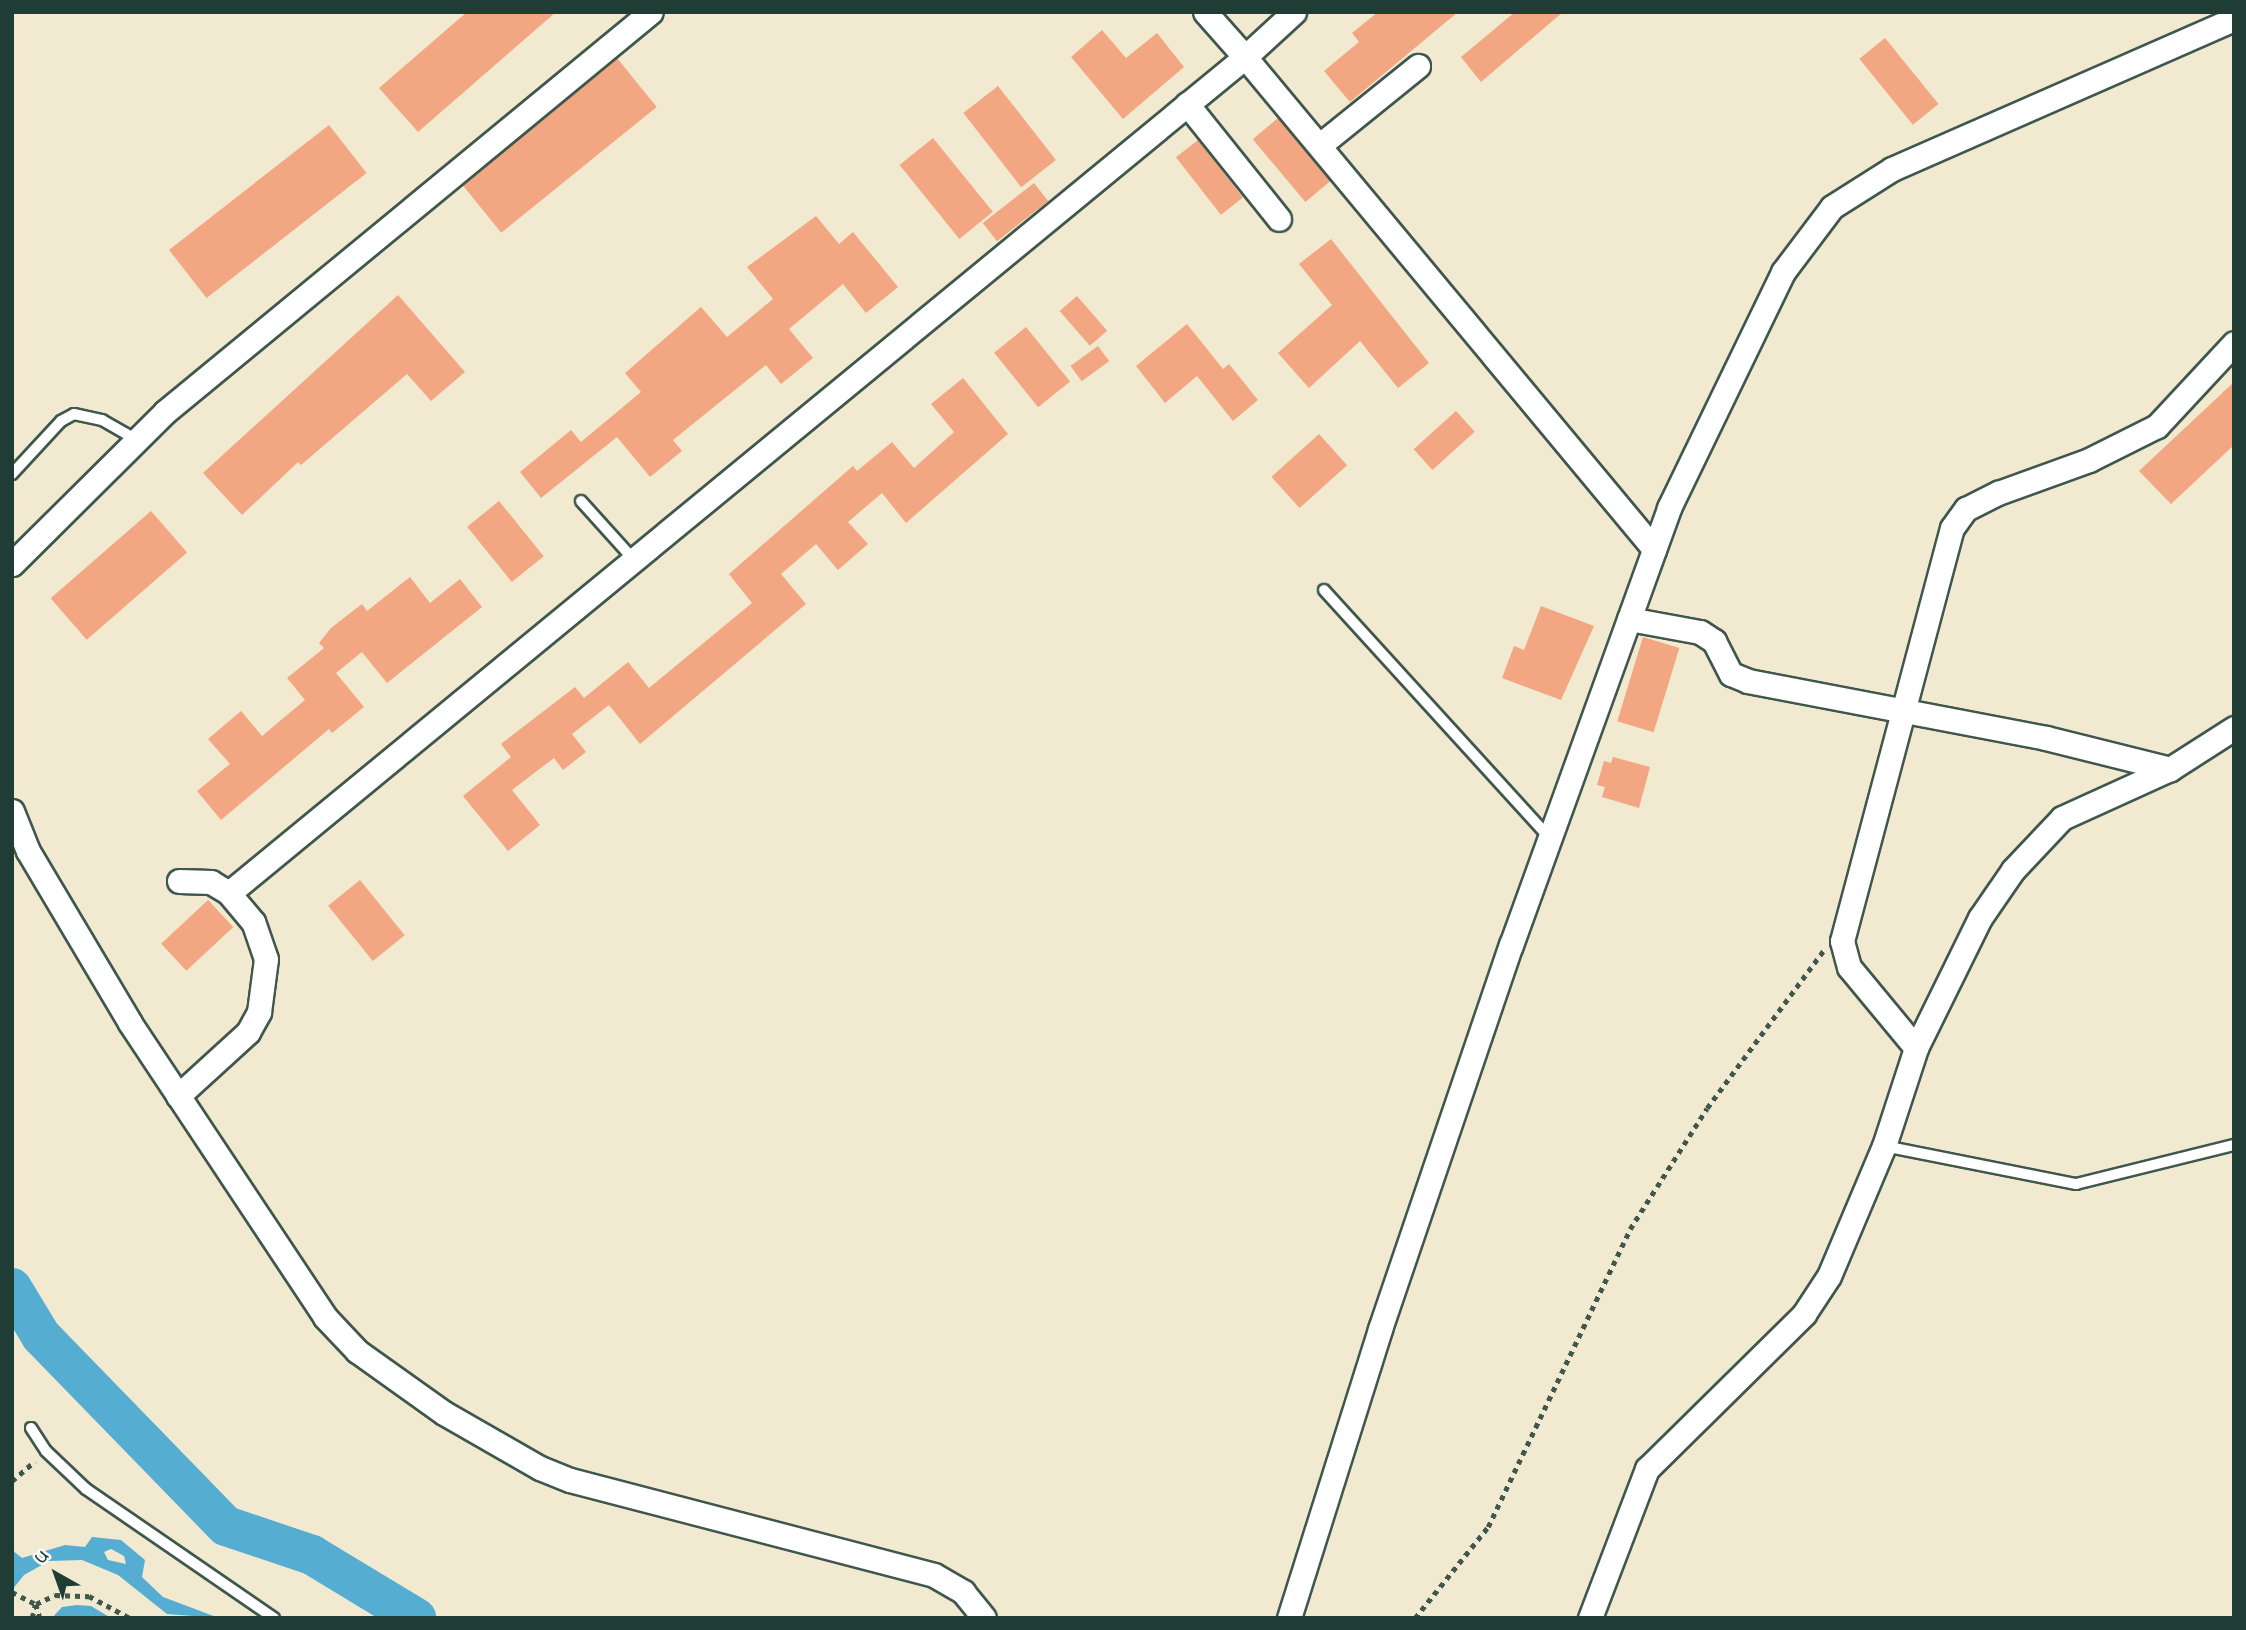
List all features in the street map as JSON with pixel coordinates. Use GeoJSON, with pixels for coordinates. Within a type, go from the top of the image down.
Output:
{"type":"FeatureCollection","features":[{"type":"Feature","properties":{"kind":"street"},"geometry":{"type":"LineString","coordinates":[[14,556],[137,440],[651,12]]}},
{"type":"Feature","properties":{"kind":"street"},"geometry":{"type":"LineString","coordinates":[[1205,12],[1320,145],[1654,549]]}},
{"type":"Feature","properties":{"kind":"street"},"geometry":{"type":"LineString","coordinates":[[229,893],[1245,57],[1294,12]]}},
{"type":"Feature","properties":{"kind":"street"},"geometry":{"type":"LineString","coordinates":[[1289,1618],[1380,1329],[1550,838],[1654,549],[1759,316],[1813,227],[1832,207],[1892,169],[2234,19]]}},
{"type":"Feature","properties":{"kind":"street"},"geometry":{"type":"LineString","coordinates":[[1320,145],[1419,66]]}},
{"type":"Feature","properties":{"kind":"street"},"geometry":{"type":"LineString","coordinates":[[1187,104],[1279,219]]}},
{"type":"Feature","properties":{"kind":"street"},"geometry":{"type":"LineString","coordinates":[[1916,1048],[1849,967],[1842,941],[1952,528],[1960,516],[1998,493],[2141,437],[2174,413],[2234,343]]}},
{"type":"Feature","properties":{"kind":"street"},"geometry":{"type":"LineString","coordinates":[[1629,619],[1700,632],[1714,641],[1731,674],[1748,681],[1903,713],[2046,738],[2170,769]]}},
{"type":"Feature","properties":{"kind":"street"},"geometry":{"type":"LineString","coordinates":[[1590,1618],[1647,1469],[1804,1314],[1829,1276],[1884,1146],[1916,1048],[1980,918],[2013,870],[2053,824],[2170,769],[2234,728]]}},
{"type":"Feature","properties":{"kind":"street"},"geometry":{"type":"LineString","coordinates":[[12,811],[28,851],[178,1096],[325,1317],[357,1351],[444,1413],[569,1480],[934,1575],[962,1592],[984,1618]]}},
{"type":"Feature","properties":{"kind":"street"},"geometry":{"type":"LineString","coordinates":[[178,1096],[227,1054],[259,1012],[266,959],[253,922],[229,893],[211,882],[179,881]]}},
{"type":"Feature","properties":{"kind":"lane"},"geometry":{"type":"LineString","coordinates":[[12,474],[61,421],[74,414],[102,420],[137,440]]}},
{"type":"Feature","properties":{"kind":"lane"},"geometry":{"type":"LineString","coordinates":[[581,501],[635,561]]}},
{"type":"Feature","properties":{"kind":"lane"},"geometry":{"type":"LineString","coordinates":[[1324,590],[1550,838]]}},
{"type":"Feature","properties":{"kind":"lane"},"geometry":{"type":"LineString","coordinates":[[1884,1146],[2076,1184],[2234,1145]]}},
{"type":"Feature","properties":{"kind":"lane"},"geometry":{"type":"LineString","coordinates":[[31,1427],[47,1451],[134,1525],[274,1618]]}},
{"type":"Feature","properties":{"kind":"path"},"geometry":{"type":"LineString","coordinates":[[1415,1618],[1488,1527],[1630,1229],[1707,1108],[1846,925]]}},
{"type":"Feature","properties":{"kind":"path"},"geometry":{"type":"LineString","coordinates":[[12,1481],[47,1451]]}},
{"type":"Feature","properties":{"kind":"path"},"geometry":{"type":"LineString","coordinates":[[12,1592],[36,1604],[40,1618]]}},
{"type":"Feature","properties":{"kind":"path"},"geometry":{"type":"LineString","coordinates":[[32,1618],[36,1604],[55,1595],[89,1596],[130,1618]]}},
{"type":"Feature","properties":{"kind":"water"},"geometry":{"type":"Polygon","coordinates":[[[92,1537],[121,1540],[145,1560],[142,1577],[163,1597],[219,1618],[167,1614],[118,1575],[82,1560],[49,1561],[24,1575],[12,1590],[12,1550],[22,1558],[65,1545],[85,1547],[92,1537]],[[111,1549],[104,1552],[108,1560],[126,1564],[124,1556],[111,1549]]]}},
{"type":"Feature","properties":{"kind":"water"},"geometry":{"type":"Polygon","coordinates":[[[91,1606],[111,1618],[52,1618],[62,1607],[91,1606]]]}},
{"type":"Feature","properties":{"kind":"building"},"geometry":{"type":"Polygon","coordinates":[[[467,12],[556,12],[418,132],[379,88],[467,12]]]}},
{"type":"Feature","properties":{"kind":"building"},"geometry":{"type":"Polygon","coordinates":[[[1378,12],[1458,12],[1350,102],[1324,71],[1359,42],[1352,33],[1378,12]]]}},
{"type":"Feature","properties":{"kind":"building"},"geometry":{"type":"Polygon","coordinates":[[[1515,12],[1563,12],[1481,82],[1461,57],[1515,12]]]}},
{"type":"Feature","properties":{"kind":"building"},"geometry":{"type":"Polygon","coordinates":[[[1102,30],[1126,58],[1157,33],[1184,67],[1123,119],[1071,57],[1102,30]]]}},
{"type":"Feature","properties":{"kind":"building"},"geometry":{"type":"Polygon","coordinates":[[[1885,38],[1938,104],[1913,125],[1859,59],[1885,38]]]}},
{"type":"Feature","properties":{"kind":"building"},"geometry":{"type":"Polygon","coordinates":[[[617,58],[657,107],[501,233],[462,184],[617,58]]]}},
{"type":"Feature","properties":{"kind":"building"},"geometry":{"type":"Polygon","coordinates":[[[998,86],[1056,160],[1021,187],[963,113],[998,86]]]}},
{"type":"Feature","properties":{"kind":"building"},"geometry":{"type":"Polygon","coordinates":[[[1278,118],[1331,181],[1305,202],[1253,139],[1278,118]]]}},
{"type":"Feature","properties":{"kind":"building"},"geometry":{"type":"Polygon","coordinates":[[[329,125],[367,173],[207,298],[169,250],[329,125]]]}},
{"type":"Feature","properties":{"kind":"building"},"geometry":{"type":"Polygon","coordinates":[[[933,138],[993,212],[959,239],[900,165],[933,138]]]}},
{"type":"Feature","properties":{"kind":"building"},"geometry":{"type":"Polygon","coordinates":[[[1198,140],[1243,198],[1221,215],[1176,157],[1198,140]]]}},
{"type":"Feature","properties":{"kind":"building"},"geometry":{"type":"Polygon","coordinates":[[[1034,183],[1048,201],[997,241],[983,223],[1034,183]]]}},
{"type":"Feature","properties":{"kind":"building"},"geometry":{"type":"Polygon","coordinates":[[[816,216],[839,244],[853,232],[898,287],[866,313],[843,284],[789,329],[813,358],[781,384],[766,365],[673,440],[682,451],[650,477],[617,437],[541,498],[520,472],[571,430],[581,442],[641,392],[625,373],[701,307],[727,337],[773,299],[747,267],[816,216]]]}},
{"type":"Feature","properties":{"kind":"building"},"geometry":{"type":"Polygon","coordinates":[[[1331,239],[1429,363],[1398,388],[1360,341],[1309,388],[1278,353],[1332,305],[1299,264],[1331,239]]]}},
{"type":"Feature","properties":{"kind":"building"},"geometry":{"type":"Polygon","coordinates":[[[398,295],[465,372],[431,401],[407,374],[301,465],[298,462],[242,515],[203,473],[398,295]]]}},
{"type":"Feature","properties":{"kind":"building"},"geometry":{"type":"Polygon","coordinates":[[[1077,296],[1107,331],[1090,346],[1060,311],[1077,296]]]}},
{"type":"Feature","properties":{"kind":"building"},"geometry":{"type":"Polygon","coordinates":[[[1187,324],[1223,369],[1229,364],[1258,400],[1233,421],[1197,376],[1165,403],[1136,366],[1187,324]]]}},
{"type":"Feature","properties":{"kind":"building"},"geometry":{"type":"Polygon","coordinates":[[[1026,327],[1070,381],[1038,407],[994,353],[1026,327]]]}},
{"type":"Feature","properties":{"kind":"building"},"geometry":{"type":"Polygon","coordinates":[[[1098,346],[1109,361],[1082,381],[1070,366],[1098,346]]]}},
{"type":"Feature","properties":{"kind":"building"},"geometry":{"type":"Polygon","coordinates":[[[963,378],[1008,434],[906,523],[882,493],[848,522],[868,544],[838,570],[816,544],[781,574],[806,604],[640,744],[609,705],[572,734],[586,752],[563,770],[554,758],[512,790],[540,825],[508,851],[463,796],[511,757],[501,744],[575,687],[584,698],[628,662],[649,688],[752,603],[729,574],[853,466],[857,471],[892,442],[914,468],[954,432],[931,404],[963,378]]]}},
{"type":"Feature","properties":{"kind":"building"},"geometry":{"type":"Polygon","coordinates":[[[2234,382],[2234,445],[2171,504],[2139,471],[2234,382]]]}},
{"type":"Feature","properties":{"kind":"building"},"geometry":{"type":"Polygon","coordinates":[[[1456,411],[1475,432],[1432,470],[1414,449],[1456,411]]]}},
{"type":"Feature","properties":{"kind":"building"},"geometry":{"type":"Polygon","coordinates":[[[1319,434],[1347,465],[1300,508],[1271,477],[1319,434]]]}},
{"type":"Feature","properties":{"kind":"building"},"geometry":{"type":"Polygon","coordinates":[[[499,501],[544,556],[512,582],[467,527],[499,501]]]}},
{"type":"Feature","properties":{"kind":"building"},"geometry":{"type":"Polygon","coordinates":[[[151,511],[187,553],[87,640],[51,598],[151,511]]]}},
{"type":"Feature","properties":{"kind":"building"},"geometry":{"type":"Polygon","coordinates":[[[410,577],[430,603],[460,579],[482,607],[387,683],[362,652],[336,673],[364,707],[332,733],[329,729],[221,820],[197,791],[230,764],[208,739],[241,711],[262,736],[305,700],[287,678],[324,648],[319,643],[331,628],[362,604],[367,611],[410,577]]]}},
{"type":"Feature","properties":{"kind":"building"},"geometry":{"type":"Polygon","coordinates":[[[1541,606],[1594,626],[1561,700],[1502,678],[1514,646],[1524,650],[1541,606]]]}},
{"type":"Feature","properties":{"kind":"building"},"geometry":{"type":"Polygon","coordinates":[[[1643,637],[1679,648],[1654,732],[1617,721],[1643,637]]]}},
{"type":"Feature","properties":{"kind":"building"},"geometry":{"type":"Polygon","coordinates":[[[1613,757],[1650,767],[1639,808],[1602,797],[1605,787],[1597,785],[1604,761],[1611,763],[1613,757]]]}},
{"type":"Feature","properties":{"kind":"building"},"geometry":{"type":"Polygon","coordinates":[[[360,880],[405,935],[373,961],[328,906],[360,880]]]}},
{"type":"Feature","properties":{"kind":"building"},"geometry":{"type":"Polygon","coordinates":[[[208,900],[233,927],[186,971],[161,944],[208,900]]]}},
{"type":"Feature","properties":{"kind":"waterway"},"geometry":{"type":"LineString","coordinates":[[12,1288],[41,1336],[226,1526],[312,1555],[416,1618]]}}]}
